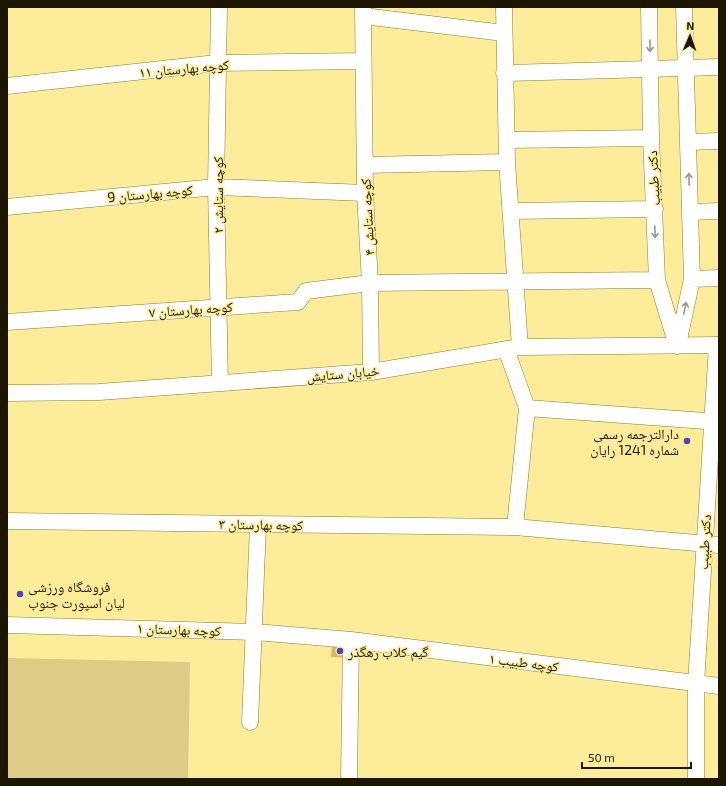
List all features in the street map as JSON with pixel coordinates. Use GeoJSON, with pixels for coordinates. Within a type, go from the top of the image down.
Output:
{"type":"FeatureCollection","features":[{"type":"Feature","properties":{"kind":"street","name":"کوچه ستایش ۲"},"geometry":{"type":"LineString","coordinates":[[219,7],[216,187],[220,383]]}},
{"type":"Feature","properties":{"kind":"street"},"geometry":{"type":"LineString","coordinates":[[504,7],[504,73],[507,162],[516,280],[513,348],[527,408],[515,527]]}},
{"type":"Feature","properties":{"kind":"street","name":"دکتر طبیب"},"geometry":{"type":"LineString","coordinates":[[650,7],[651,138],[657,280],[677,346],[718,345],[712,545],[696,684],[696,779]]}},
{"type":"Feature","properties":{"kind":"street"},"geometry":{"type":"LineString","coordinates":[[677,346],[692,279],[684,7]]}},
{"type":"Feature","properties":{"kind":"street"},"geometry":{"type":"LineString","coordinates":[[363,12],[504,33]]}},
{"type":"Feature","properties":{"kind":"street","name":"کوچه ستایش ۴"},"geometry":{"type":"LineString","coordinates":[[363,12],[365,193],[370,283],[371,372]]}},
{"type":"Feature","properties":{"kind":"street","name":"کوچه بهارستان ۱۱"},"geometry":{"type":"LineString","coordinates":[[7,86],[217,63],[363,61]]}},
{"type":"Feature","properties":{"kind":"street"},"geometry":{"type":"LineString","coordinates":[[504,73],[719,67]]}},
{"type":"Feature","properties":{"kind":"street"},"geometry":{"type":"LineString","coordinates":[[507,140],[651,138]]}},
{"type":"Feature","properties":{"kind":"street"},"geometry":{"type":"LineString","coordinates":[[688,142],[719,141]]}},
{"type":"Feature","properties":{"kind":"street"},"geometry":{"type":"LineString","coordinates":[[365,165],[507,162]]}},
{"type":"Feature","properties":{"kind":"street","name":"کوچه بهارستان 9"},"geometry":{"type":"LineString","coordinates":[[7,207],[216,187],[365,193]]}},
{"type":"Feature","properties":{"kind":"street"},"geometry":{"type":"LineString","coordinates":[[511,211],[655,209]]}},
{"type":"Feature","properties":{"kind":"street"},"geometry":{"type":"LineString","coordinates":[[690,212],[719,211]]}},
{"type":"Feature","properties":{"kind":"street"},"geometry":{"type":"LineString","coordinates":[[692,279],[719,278]]}},
{"type":"Feature","properties":{"kind":"street","name":"کوچه بهارستان ۷"},"geometry":{"type":"LineString","coordinates":[[7,322],[298,302],[306,291],[370,283],[516,280],[657,280]]}},
{"type":"Feature","properties":{"kind":"street","name":"خیابان ستایش"},"geometry":{"type":"LineString","coordinates":[[7,392],[99,392],[371,372],[513,348],[677,346]]}},
{"type":"Feature","properties":{"kind":"street"},"geometry":{"type":"LineString","coordinates":[[527,408],[715,422]]}},
{"type":"Feature","properties":{"kind":"street","name":"کوچه بهارستان ۳"},"geometry":{"type":"LineString","coordinates":[[7,521],[515,527],[712,545]]}},
{"type":"Feature","properties":{"kind":"street"},"geometry":{"type":"LineString","coordinates":[[250,722],[255,632],[258,525]]}},
{"type":"Feature","properties":{"kind":"street","name":"کوچه بهارستان ۱"},"geometry":{"type":"LineString","coordinates":[[7,625],[255,632],[351,640]]}},
{"type":"Feature","properties":{"kind":"street"},"geometry":{"type":"LineString","coordinates":[[349,779],[351,640]]}},
{"type":"Feature","properties":{"kind":"street","name":"کوچه طبیب ۱"},"geometry":{"type":"LineString","coordinates":[[351,640],[719,686]]}},
{"type":"Feature","properties":{"kind":"shaded area"},"geometry":{"type":"Polygon","coordinates":[[[7,658],[190,662],[188,779],[7,779],[7,658]]]}},
{"type":"Feature","properties":{"kind":"building","name":"گیم کلاب رهگذر"},"geometry":{"type":"Polygon","coordinates":[[[332,643],[349,645],[349,658],[331,657],[332,643]]]}},
{"type":"Feature","properties":{"kind":"place","name":"دارالترجمه رسمی شماره 1241 رایان"},"geometry":{"type":"Point","coordinates":[687,441]}},
{"type":"Feature","properties":{"kind":"place","name":"فروشگاه ورزشی لیان اسپورت جنوب"},"geometry":{"type":"Point","coordinates":[20,594]}},
{"type":"Feature","properties":{"kind":"place","name":"گیم کلاب رهگذر"},"geometry":{"type":"Point","coordinates":[340,651]}}]}
